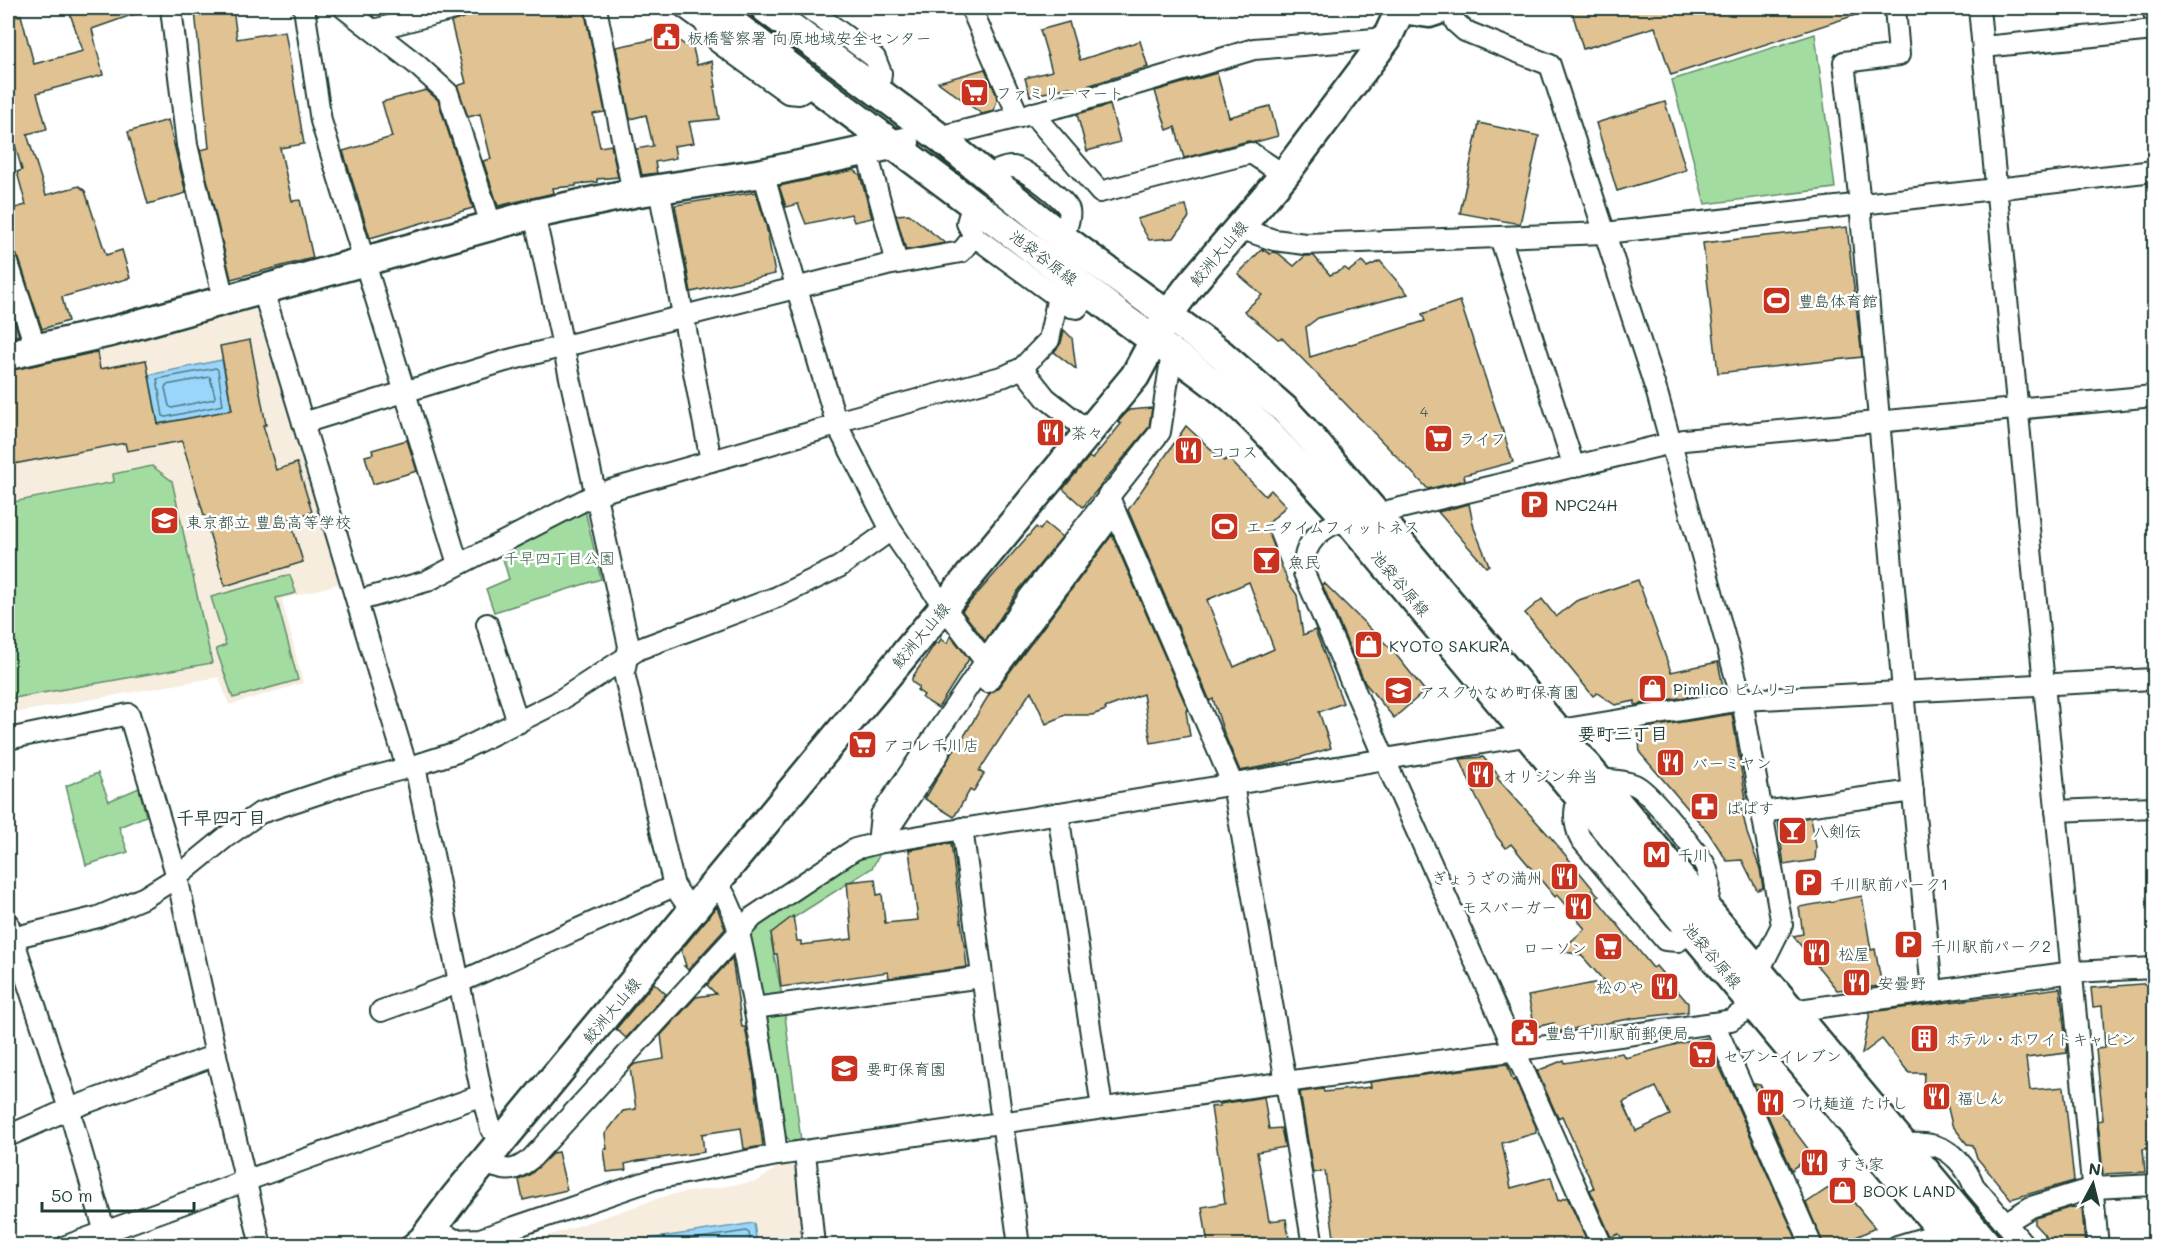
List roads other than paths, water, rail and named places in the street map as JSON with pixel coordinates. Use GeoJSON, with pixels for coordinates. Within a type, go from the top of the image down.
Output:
{"type":"FeatureCollection","features":[{"type":"Feature","properties":{"kind":"main road","name":"池袋谷原線"},"geometry":{"type":"LineString","coordinates":[[713,8],[812,86],[894,143],[1091,293],[1164,336],[1221,354],[1284,409],[1362,518],[1529,736],[1588,787],[1699,919],[1754,1004],[1950,1239]]}},
{"type":"Feature","properties":{"kind":"main road","name":"池袋谷原線"},"geometry":{"type":"LineString","coordinates":[[765,8],[939,137],[1063,238],[1164,336]]}},
{"type":"Feature","properties":{"kind":"main road"},"geometry":{"type":"LineString","coordinates":[[1401,8],[1429,13],[1444,8]]}},
{"type":"Feature","properties":{"kind":"main road","name":"鮫洲大山線"},"geometry":{"type":"LineString","coordinates":[[424,1236],[1135,376],[1164,336],[1191,284],[1284,175],[1387,39],[1401,8]]}},
{"type":"Feature","properties":{"kind":"main road"},"geometry":{"type":"LineString","coordinates":[[8,355],[110,332],[491,224],[646,191],[763,172],[894,143],[939,137]]}},
{"type":"Feature","properties":{"kind":"main road","name":"池袋谷原線"},"geometry":{"type":"LineString","coordinates":[[1362,518],[1558,731],[1588,787]]}},
{"type":"Feature","properties":{"kind":"main road","name":"池袋谷原線"},"geometry":{"type":"LineString","coordinates":[[1699,919],[1759,971],[1988,1245]]}},
{"type":"Feature","properties":{"kind":"street"},"geometry":{"type":"LineString","coordinates":[[171,8],[187,145],[224,300]]}},
{"type":"Feature","properties":{"kind":"street"},"geometry":{"type":"LineString","coordinates":[[304,8],[321,121],[458,564]]}},
{"type":"Feature","properties":{"kind":"street"},"geometry":{"type":"LineString","coordinates":[[344,8],[416,64],[448,93],[491,224]]}},
{"type":"Feature","properties":{"kind":"street"},"geometry":{"type":"LineString","coordinates":[[373,30],[458,8]]}},
{"type":"Feature","properties":{"kind":"street"},"geometry":{"type":"LineString","coordinates":[[596,8],[683,316],[711,461]]}},
{"type":"Feature","properties":{"kind":"street"},"geometry":{"type":"LineString","coordinates":[[685,8],[703,21],[719,43],[788,93],[799,94],[812,86]]}},
{"type":"Feature","properties":{"kind":"street"},"geometry":{"type":"LineString","coordinates":[[808,8],[875,58],[881,73],[879,92]]}},
{"type":"Feature","properties":{"kind":"street"},"geometry":{"type":"LineString","coordinates":[[971,8],[1025,115],[1100,192],[1251,153],[1284,175]]}},
{"type":"Feature","properties":{"kind":"street"},"geometry":{"type":"LineString","coordinates":[[1450,8],[1456,23],[1465,31],[1550,65],[1657,393],[1742,700],[1782,925],[1759,971],[1754,1004]]}},
{"type":"Feature","properties":{"kind":"street"},"geometry":{"type":"LineString","coordinates":[[1895,8],[1899,55],[1844,62],[1860,204],[1932,991]]}},
{"type":"Feature","properties":{"kind":"street"},"geometry":{"type":"LineString","coordinates":[[1979,8],[2098,1245]]}},
{"type":"Feature","properties":{"kind":"street"},"geometry":{"type":"LineString","coordinates":[[1983,47],[2154,28],[2154,8]]}},
{"type":"Feature","properties":{"kind":"street"},"geometry":{"type":"LineString","coordinates":[[939,137],[1070,104],[1254,49],[1387,39]]}},
{"type":"Feature","properties":{"kind":"street"},"geometry":{"type":"LineString","coordinates":[[866,149],[897,263]]}},
{"type":"Feature","properties":{"kind":"street"},"geometry":{"type":"LineString","coordinates":[[1239,228],[1274,240],[1305,244],[1605,232],[2154,171]]}},
{"type":"Feature","properties":{"kind":"street"},"geometry":{"type":"LineString","coordinates":[[763,172],[836,423],[891,530],[944,607],[985,661]]}},
{"type":"Feature","properties":{"kind":"street"},"geometry":{"type":"LineString","coordinates":[[973,203],[967,223],[974,236],[1071,307],[1077,308],[1091,293]]}},
{"type":"Feature","properties":{"kind":"street"},"geometry":{"type":"LineString","coordinates":[[534,214],[629,646],[624,673],[674,886],[692,912]]}},
{"type":"Feature","properties":{"kind":"street"},"geometry":{"type":"LineString","coordinates":[[303,423],[505,361],[897,263],[961,252],[974,236]]}},
{"type":"Feature","properties":{"kind":"street"},"geometry":{"type":"LineString","coordinates":[[1500,237],[1574,467]]}},
{"type":"Feature","properties":{"kind":"street"},"geometry":{"type":"LineString","coordinates":[[8,263],[36,349]]}},
{"type":"Feature","properties":{"kind":"street"},"geometry":{"type":"LineString","coordinates":[[263,290],[357,601],[411,767],[491,1130],[493,1153],[508,1171],[518,1170],[532,1158],[739,931],[759,913],[855,849],[884,835],[962,828],[1058,813],[1742,700],[2154,679]]}},
{"type":"Feature","properties":{"kind":"street"},"geometry":{"type":"LineString","coordinates":[[357,601],[427,581],[596,494],[1005,376],[1022,368],[1049,340],[1058,296]]}},
{"type":"Feature","properties":{"kind":"street"},"geometry":{"type":"LineString","coordinates":[[884,835],[1160,432],[1164,336]]}},
{"type":"Feature","properties":{"kind":"street"},"geometry":{"type":"LineString","coordinates":[[1022,368],[1046,398],[1089,432]]}},
{"type":"Feature","properties":{"kind":"street"},"geometry":{"type":"LineString","coordinates":[[1602,1245],[1304,573],[1304,556],[1310,541],[1322,530],[1362,518],[1684,440],[2154,396]]}},
{"type":"Feature","properties":{"kind":"street"},"geometry":{"type":"LineString","coordinates":[[884,835],[881,815],[985,661],[1030,596],[1112,503]]}},
{"type":"Feature","properties":{"kind":"street"},"geometry":{"type":"LineString","coordinates":[[1112,503],[1233,785],[1313,1245]]}},
{"type":"Feature","properties":{"kind":"street"},"geometry":{"type":"LineString","coordinates":[[107,1238],[69,1109],[9,933],[98,917],[145,897],[177,877],[260,813],[350,783],[457,752],[556,703],[639,649],[777,597],[839,567],[891,530]]}},
{"type":"Feature","properties":{"kind":"street"},"geometry":{"type":"LineString","coordinates":[[487,624],[519,723]]}},
{"type":"Feature","properties":{"kind":"street"},"geometry":{"type":"LineString","coordinates":[[8,739],[129,714],[177,877],[261,1245]]}},
{"type":"Feature","properties":{"kind":"street"},"geometry":{"type":"LineString","coordinates":[[1588,787],[1574,816],[1580,838],[1665,940],[1678,941],[1699,919]]}},
{"type":"Feature","properties":{"kind":"street"},"geometry":{"type":"LineString","coordinates":[[1763,812],[1913,791]]}},
{"type":"Feature","properties":{"kind":"street"},"geometry":{"type":"LineString","coordinates":[[2056,811],[2154,807]]}},
{"type":"Feature","properties":{"kind":"street"},"geometry":{"type":"LineString","coordinates":[[1058,813],[1102,1108]]}},
{"type":"Feature","properties":{"kind":"street"},"geometry":{"type":"LineString","coordinates":[[962,828],[1019,1245]]}},
{"type":"Feature","properties":{"kind":"street"},"geometry":{"type":"LineString","coordinates":[[716,882],[722,889],[739,931],[766,1070],[777,1155]]}},
{"type":"Feature","properties":{"kind":"street"},"geometry":{"type":"LineString","coordinates":[[381,1011],[458,983],[674,886]]}},
{"type":"Feature","properties":{"kind":"street"},"geometry":{"type":"LineString","coordinates":[[424,1236],[455,1240],[480,1239],[655,1179],[777,1155],[1714,1023],[1731,1020],[1754,1004],[1792,1011],[2073,972],[2154,968]]}},
{"type":"Feature","properties":{"kind":"street"},"geometry":{"type":"LineString","coordinates":[[754,1008],[982,977]]}},
{"type":"Feature","properties":{"kind":"street"},"geometry":{"type":"LineString","coordinates":[[1714,1023],[1812,1245]]}},
{"type":"Feature","properties":{"kind":"street"},"geometry":{"type":"LineString","coordinates":[[8,1136],[69,1109],[216,1055]]}},
{"type":"Feature","properties":{"kind":"street"},"geometry":{"type":"LineString","coordinates":[[66,1245],[107,1238],[247,1179],[482,1095]]}},
{"type":"Feature","properties":{"kind":"street"},"geometry":{"type":"LineString","coordinates":[[1902,1144],[1931,1144],[1943,1149],[1958,1161],[1970,1175],[1974,1186],[2025,1245]]}},
{"type":"Feature","properties":{"kind":"street"},"geometry":{"type":"LineString","coordinates":[[805,1152],[814,1245]]}},
{"type":"Feature","properties":{"kind":"street"},"geometry":{"type":"LineString","coordinates":[[2005,1223],[2031,1207],[2093,1188],[2154,1185]]}},
{"type":"Feature","properties":{"kind":"street"},"geometry":{"type":"LineString","coordinates":[[1897,1245],[1950,1239]]}},
{"type":"Feature","properties":{"kind":"water"},"geometry":{"type":"Polygon","coordinates":[[[222,360],[232,410],[158,424],[149,375],[222,360]]]}},
{"type":"Feature","properties":{"kind":"water"},"geometry":{"type":"Polygon","coordinates":[[[754,1223],[757,1245],[608,1245],[754,1223]]]}},
{"type":"Feature","properties":{"kind":"place","name":"板橋警察署 向原地域安全センター"},"geometry":{"type":"Point","coordinates":[666,37]}},
{"type":"Feature","properties":{"kind":"place","name":"ファミリーマート"},"geometry":{"type":"Point","coordinates":[975,92]}},
{"type":"Feature","properties":{"kind":"place","name":"豊島体育館"},"geometry":{"type":"Point","coordinates":[1777,300]}},
{"type":"Feature","properties":{"kind":"place","name":"茶々"},"geometry":{"type":"Point","coordinates":[1050,432]}},
{"type":"Feature","properties":{"kind":"place","name":"ライフ"},"geometry":{"type":"Point","coordinates":[1438,438]}},
{"type":"Feature","properties":{"kind":"place","name":"ココス"},"geometry":{"type":"Point","coordinates":[1189,451]}},
{"type":"Feature","properties":{"kind":"place","name":"NPC24H"},"geometry":{"type":"Point","coordinates":[1534,504]}},
{"type":"Feature","properties":{"kind":"place","name":"東京都立 豊島高等学校"},"geometry":{"type":"Point","coordinates":[165,521]}},
{"type":"Feature","properties":{"kind":"place","name":"エニタイムフィットネス"},"geometry":{"type":"Point","coordinates":[1225,526]}},
{"type":"Feature","properties":{"kind":"place","name":"魚民"},"geometry":{"type":"Point","coordinates":[1267,561]}},
{"type":"Feature","properties":{"kind":"place","name":"KYOTO SAKURA"},"geometry":{"type":"Point","coordinates":[1368,645]}},
{"type":"Feature","properties":{"kind":"place","name":"Pimlico ピムリコ"},"geometry":{"type":"Point","coordinates":[1652,688]}},
{"type":"Feature","properties":{"kind":"place","name":"アスクかなめ町保育園"},"geometry":{"type":"Point","coordinates":[1398,691]}},
{"type":"Feature","properties":{"kind":"place","name":"アコレ千川店"},"geometry":{"type":"Point","coordinates":[862,744]}},
{"type":"Feature","properties":{"kind":"place","name":"バーミヤン"},"geometry":{"type":"Point","coordinates":[1671,762]}},
{"type":"Feature","properties":{"kind":"place","name":"オリジン弁当"},"geometry":{"type":"Point","coordinates":[1481,775]}},
{"type":"Feature","properties":{"kind":"place","name":"ぱぱす"},"geometry":{"type":"Point","coordinates":[1705,807]}},
{"type":"Feature","properties":{"kind":"place","name":"八剣伝"},"geometry":{"type":"Point","coordinates":[1792,830]}},
{"type":"Feature","properties":{"kind":"place","name":"千川"},"geometry":{"type":"Point","coordinates":[1656,854]}},
{"type":"Feature","properties":{"kind":"place","name":"ぎょうざの満州"},"geometry":{"type":"Point","coordinates":[1564,877]}},
{"type":"Feature","properties":{"kind":"place","name":"千川駅前パーク1"},"geometry":{"type":"Point","coordinates":[1808,883]}},
{"type":"Feature","properties":{"kind":"place","name":"モスバーガー"},"geometry":{"type":"Point","coordinates":[1578,906]}},
{"type":"Feature","properties":{"kind":"place","name":"千川駅前パーク2"},"geometry":{"type":"Point","coordinates":[1909,945]}},
{"type":"Feature","properties":{"kind":"place","name":"ローソン"},"geometry":{"type":"Point","coordinates":[1608,947]}},
{"type":"Feature","properties":{"kind":"place","name":"松屋"},"geometry":{"type":"Point","coordinates":[1817,953]}},
{"type":"Feature","properties":{"kind":"place","name":"安曇野"},"geometry":{"type":"Point","coordinates":[1857,982]}},
{"type":"Feature","properties":{"kind":"place","name":"松のや"},"geometry":{"type":"Point","coordinates":[1665,986]}},
{"type":"Feature","properties":{"kind":"place","name":"豊島千川駅前郵便局"},"geometry":{"type":"Point","coordinates":[1524,1032]}},
{"type":"Feature","properties":{"kind":"place","name":"ホテル・ホワイトキャビン"},"geometry":{"type":"Point","coordinates":[1924,1038]}},
{"type":"Feature","properties":{"kind":"place","name":"セブン-イレブン"},"geometry":{"type":"Point","coordinates":[1702,1055]}},
{"type":"Feature","properties":{"kind":"place","name":"要町保育園"},"geometry":{"type":"Point","coordinates":[845,1068]}},
{"type":"Feature","properties":{"kind":"place","name":"福しん"},"geometry":{"type":"Point","coordinates":[1936,1097]}},
{"type":"Feature","properties":{"kind":"place","name":"つけ麺道 たけし"},"geometry":{"type":"Point","coordinates":[1770,1102]}},
{"type":"Feature","properties":{"kind":"place","name":"すき家"},"geometry":{"type":"Point","coordinates":[1815,1163]}},
{"type":"Feature","properties":{"kind":"place","name":"BOOK LAND"},"geometry":{"type":"Point","coordinates":[1842,1190]}},
{"type":"Feature","properties":{"kind":"district","name":"要町三丁目"},"geometry":{"type":"Point","coordinates":[1623,733]}},
{"type":"Feature","properties":{"kind":"district","name":"千早四丁目"},"geometry":{"type":"Point","coordinates":[221,817]}},
{"type":"Feature","properties":{"kind":"park label","name":"千早四丁目公園"},"geometry":{"type":"Point","coordinates":[559,557]}}]}
